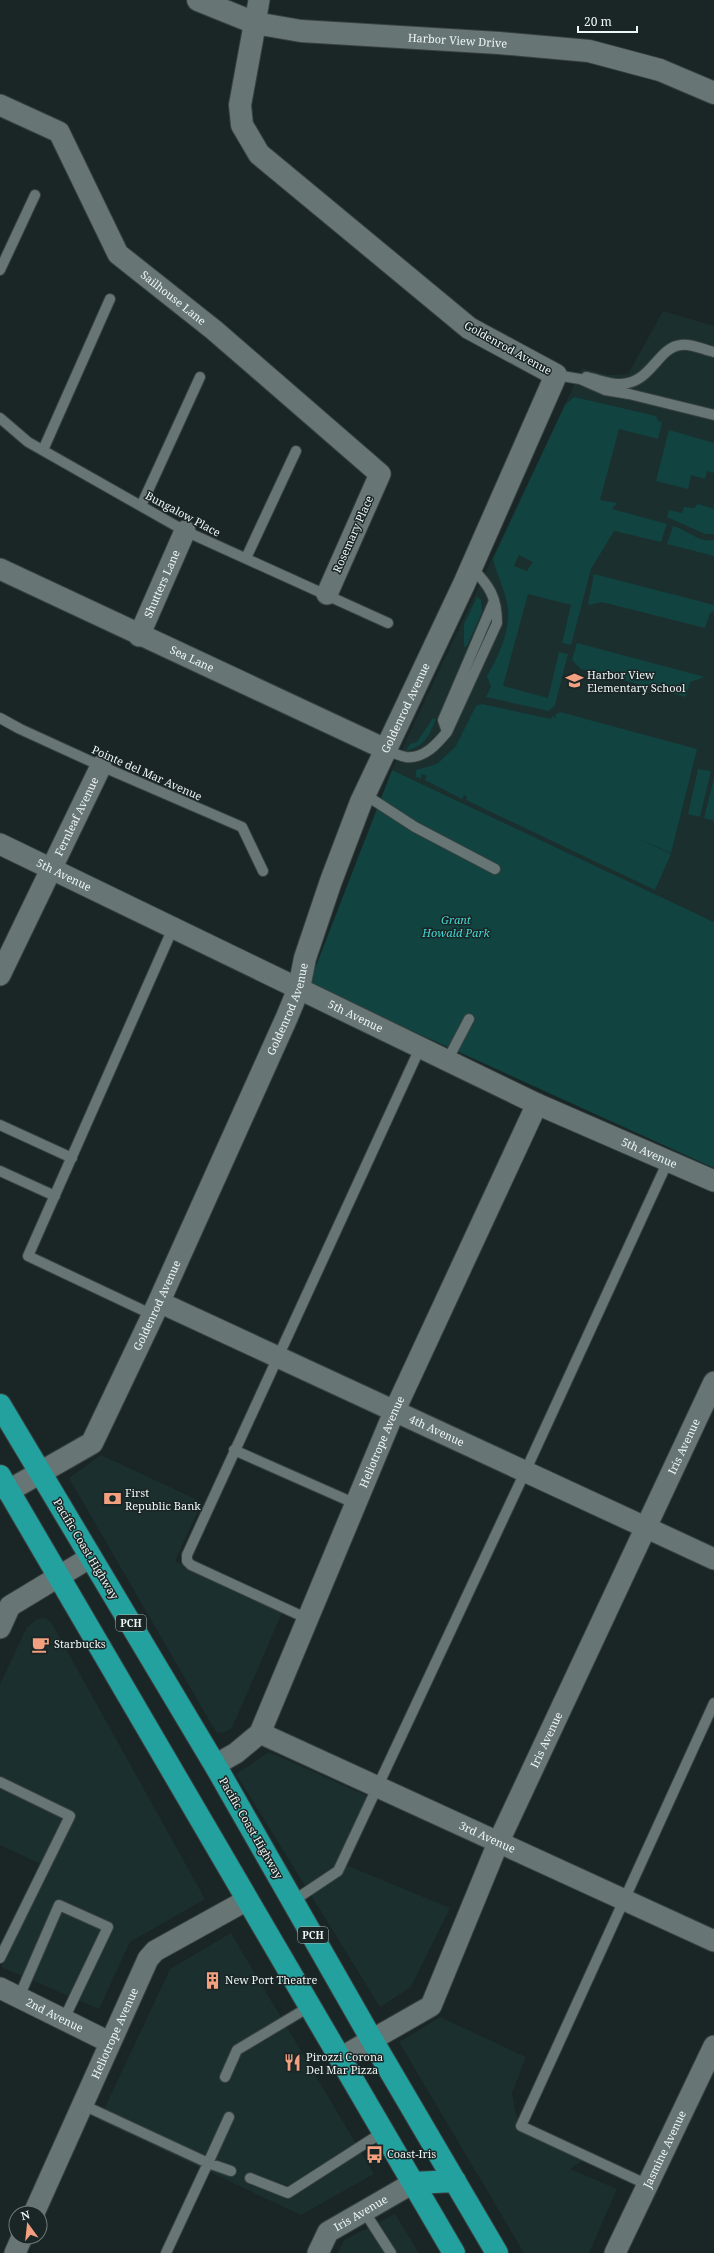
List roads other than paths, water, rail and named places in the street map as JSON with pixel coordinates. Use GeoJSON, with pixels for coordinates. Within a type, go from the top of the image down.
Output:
{"type":"FeatureCollection","features":[{"type":"Feature","properties":{"kind":"highway","name":"Pacific Coast Highway"},"geometry":{"type":"LineString","coordinates":[[0,1405],[215,1765],[372,2040],[497,2253]]}},
{"type":"Feature","properties":{"kind":"highway"},"geometry":{"type":"LineString","coordinates":[[4,1484],[246,1900],[454,2253]]}},
{"type":"Feature","properties":{"kind":"highway"},"geometry":{"type":"LineString","coordinates":[[413,2183],[455,2181]]}},
{"type":"Feature","properties":{"kind":"street","name":"Harbor View Drive"},"geometry":{"type":"LineString","coordinates":[[198,0],[255,23],[301,31],[499,43],[589,51],[660,70],[714,93]]}},
{"type":"Feature","properties":{"kind":"street","name":"Goldenrod Avenue"},"geometry":{"type":"LineString","coordinates":[[4,1484],[41,1473],[92,1443],[156,1308],[299,988],[305,958],[331,881],[364,794],[471,567],[556,375],[469,328],[259,154],[242,125],[240,105],[259,0]]}},
{"type":"Feature","properties":{"kind":"street","name":"Sailhouse Lane"},"geometry":{"type":"LineString","coordinates":[[0,106],[59,132],[118,254],[214,330],[380,474]]}},
{"type":"Feature","properties":{"kind":"street","name":"Rosemary Place"},"geometry":{"type":"LineString","coordinates":[[327,594],[380,474]]}},
{"type":"Feature","properties":{"kind":"street","name":"Shutters Lane"},"geometry":{"type":"LineString","coordinates":[[139,636],[185,531]]}},
{"type":"Feature","properties":{"kind":"street","name":"Sea Lane"},"geometry":{"type":"LineString","coordinates":[[0,569],[139,636],[385,749]]}},
{"type":"Feature","properties":{"kind":"street","name":"Fernleaf Avenue"},"geometry":{"type":"LineString","coordinates":[[0,975],[101,766]]}},
{"type":"Feature","properties":{"kind":"street","name":"5th Avenue"},"geometry":{"type":"LineString","coordinates":[[0,844],[537,1104],[714,1181]]}},
{"type":"Feature","properties":{"kind":"street","name":"Heliotrope Avenue"},"geometry":{"type":"LineString","coordinates":[[215,1765],[236,1753],[260,1733],[394,1412],[537,1104]]}},
{"type":"Feature","properties":{"kind":"street","name":"4th Avenue"},"geometry":{"type":"LineString","coordinates":[[156,1308],[276,1357],[714,1559]]}},
{"type":"Feature","properties":{"kind":"street","name":"Iris Avenue"},"geometry":{"type":"LineString","coordinates":[[340,2058],[431,2006],[498,1843],[714,1382]]}},
{"type":"Feature","properties":{"kind":"street"},"geometry":{"type":"LineString","coordinates":[[0,1628],[10,1606],[91,1557]]}},
{"type":"Feature","properties":{"kind":"street","name":"3rd Avenue"},"geometry":{"type":"LineString","coordinates":[[260,1733],[714,1941]]}},
{"type":"Feature","properties":{"kind":"street","name":"Heliotrope Avenue"},"geometry":{"type":"LineString","coordinates":[[38,2205],[83,2105],[109,2042],[152,1955],[246,1900]]}},
{"type":"Feature","properties":{"kind":"street","name":"2nd Avenue"},"geometry":{"type":"LineString","coordinates":[[0,1988],[109,2042]]}},
{"type":"Feature","properties":{"kind":"street","name":"Jasmine Avenue"},"geometry":{"type":"LineString","coordinates":[[615,2253],[714,2046]]}},
{"type":"Feature","properties":{"kind":"street","name":"Iris Avenue"},"geometry":{"type":"LineString","coordinates":[[318,2253],[328,2232],[413,2183]]}},
{"type":"Feature","properties":{"kind":"lane"},"geometry":{"type":"LineString","coordinates":[[0,270],[35,195]]}},
{"type":"Feature","properties":{"kind":"lane"},"geometry":{"type":"LineString","coordinates":[[43,450],[110,299]]}},
{"type":"Feature","properties":{"kind":"lane"},"geometry":{"type":"LineString","coordinates":[[579,379],[584,377],[622,384],[638,379],[650,371],[666,351],[682,344],[714,352]]}},
{"type":"Feature","properties":{"kind":"lane"},"geometry":{"type":"LineString","coordinates":[[556,375],[579,379],[605,390],[630,394],[714,415]]}},
{"type":"Feature","properties":{"kind":"lane"},"geometry":{"type":"LineString","coordinates":[[141,506],[200,377]]}},
{"type":"Feature","properties":{"kind":"lane","name":"Bungalow Place"},"geometry":{"type":"LineString","coordinates":[[0,418],[28,442],[185,531],[327,594],[388,623]]}},
{"type":"Feature","properties":{"kind":"lane"},"geometry":{"type":"LineString","coordinates":[[246,558],[296,450]]}},
{"type":"Feature","properties":{"kind":"lane"},"geometry":{"type":"LineString","coordinates":[[385,749],[406,757],[420,755],[436,746],[447,732],[497,623],[497,612],[488,585],[471,567]]}},
{"type":"Feature","properties":{"kind":"lane","name":"Pointe del Mar Avenue"},"geometry":{"type":"LineString","coordinates":[[0,718],[20,729],[101,766],[242,827],[263,871]]}},
{"type":"Feature","properties":{"kind":"lane"},"geometry":{"type":"LineString","coordinates":[[364,794],[415,828],[495,869]]}},
{"type":"Feature","properties":{"kind":"lane"},"geometry":{"type":"LineString","coordinates":[[156,1308],[28,1256],[173,928]]}},
{"type":"Feature","properties":{"kind":"lane"},"geometry":{"type":"LineString","coordinates":[[446,1061],[469,1019]]}},
{"type":"Feature","properties":{"kind":"lane"},"geometry":{"type":"LineString","coordinates":[[308,1619],[191,1565],[187,1561],[187,1555],[276,1357],[420,1048]]}},
{"type":"Feature","properties":{"kind":"lane"},"geometry":{"type":"LineString","coordinates":[[0,1126],[72,1158]]}},
{"type":"Feature","properties":{"kind":"lane"},"geometry":{"type":"LineString","coordinates":[[293,1901],[338,1871],[379,1787],[526,1472],[668,1162]]}},
{"type":"Feature","properties":{"kind":"lane"},"geometry":{"type":"LineString","coordinates":[[0,1172],[55,1196]]}},
{"type":"Feature","properties":{"kind":"lane"},"geometry":{"type":"LineString","coordinates":[[234,1450],[356,1504]]}},
{"type":"Feature","properties":{"kind":"lane"},"geometry":{"type":"LineString","coordinates":[[648,2186],[521,2126],[623,1899],[714,1703]]}},
{"type":"Feature","properties":{"kind":"lane"},"geometry":{"type":"LineString","coordinates":[[0,1782],[70,1816],[0,1958]]}},
{"type":"Feature","properties":{"kind":"lane"},"geometry":{"type":"LineString","coordinates":[[19,1997],[59,1905],[108,1928],[64,2019]]}},
{"type":"Feature","properties":{"kind":"lane"},"geometry":{"type":"LineString","coordinates":[[225,2077],[237,2050],[309,2007]]}},
{"type":"Feature","properties":{"kind":"lane"},"geometry":{"type":"LineString","coordinates":[[83,2105],[208,2163],[231,2171]]}},
{"type":"Feature","properties":{"kind":"lane"},"geometry":{"type":"LineString","coordinates":[[166,2253],[229,2117]]}},
{"type":"Feature","properties":{"kind":"lane"},"geometry":{"type":"LineString","coordinates":[[250,2178],[288,2193],[383,2132]]}},
{"type":"Feature","properties":{"kind":"lane"},"geometry":{"type":"LineString","coordinates":[[364,2211],[390,2253]]}},
{"type":"Feature","properties":{"kind":"place","name":"Harbor View Elementary School"},"geometry":{"type":"Point","coordinates":[574,681]}},
{"type":"Feature","properties":{"kind":"place","name":"First Republic Bank"},"geometry":{"type":"Point","coordinates":[112,1499]}},
{"type":"Feature","properties":{"kind":"place","name":"Starbucks"},"geometry":{"type":"Point","coordinates":[41,1644]}},
{"type":"Feature","properties":{"kind":"place","name":"New Port Theatre"},"geometry":{"type":"Point","coordinates":[212,1980]}},
{"type":"Feature","properties":{"kind":"place","name":"Pirozzi Corona Del Mar Pizza"},"geometry":{"type":"Point","coordinates":[293,2063]}},
{"type":"Feature","properties":{"kind":"place","name":"Coast-Iris"},"geometry":{"type":"Point","coordinates":[374,2154]}},
{"type":"Feature","properties":{"kind":"park label","name":"Grant Howald Park"},"geometry":{"type":"Point","coordinates":[456,926]}}]}
